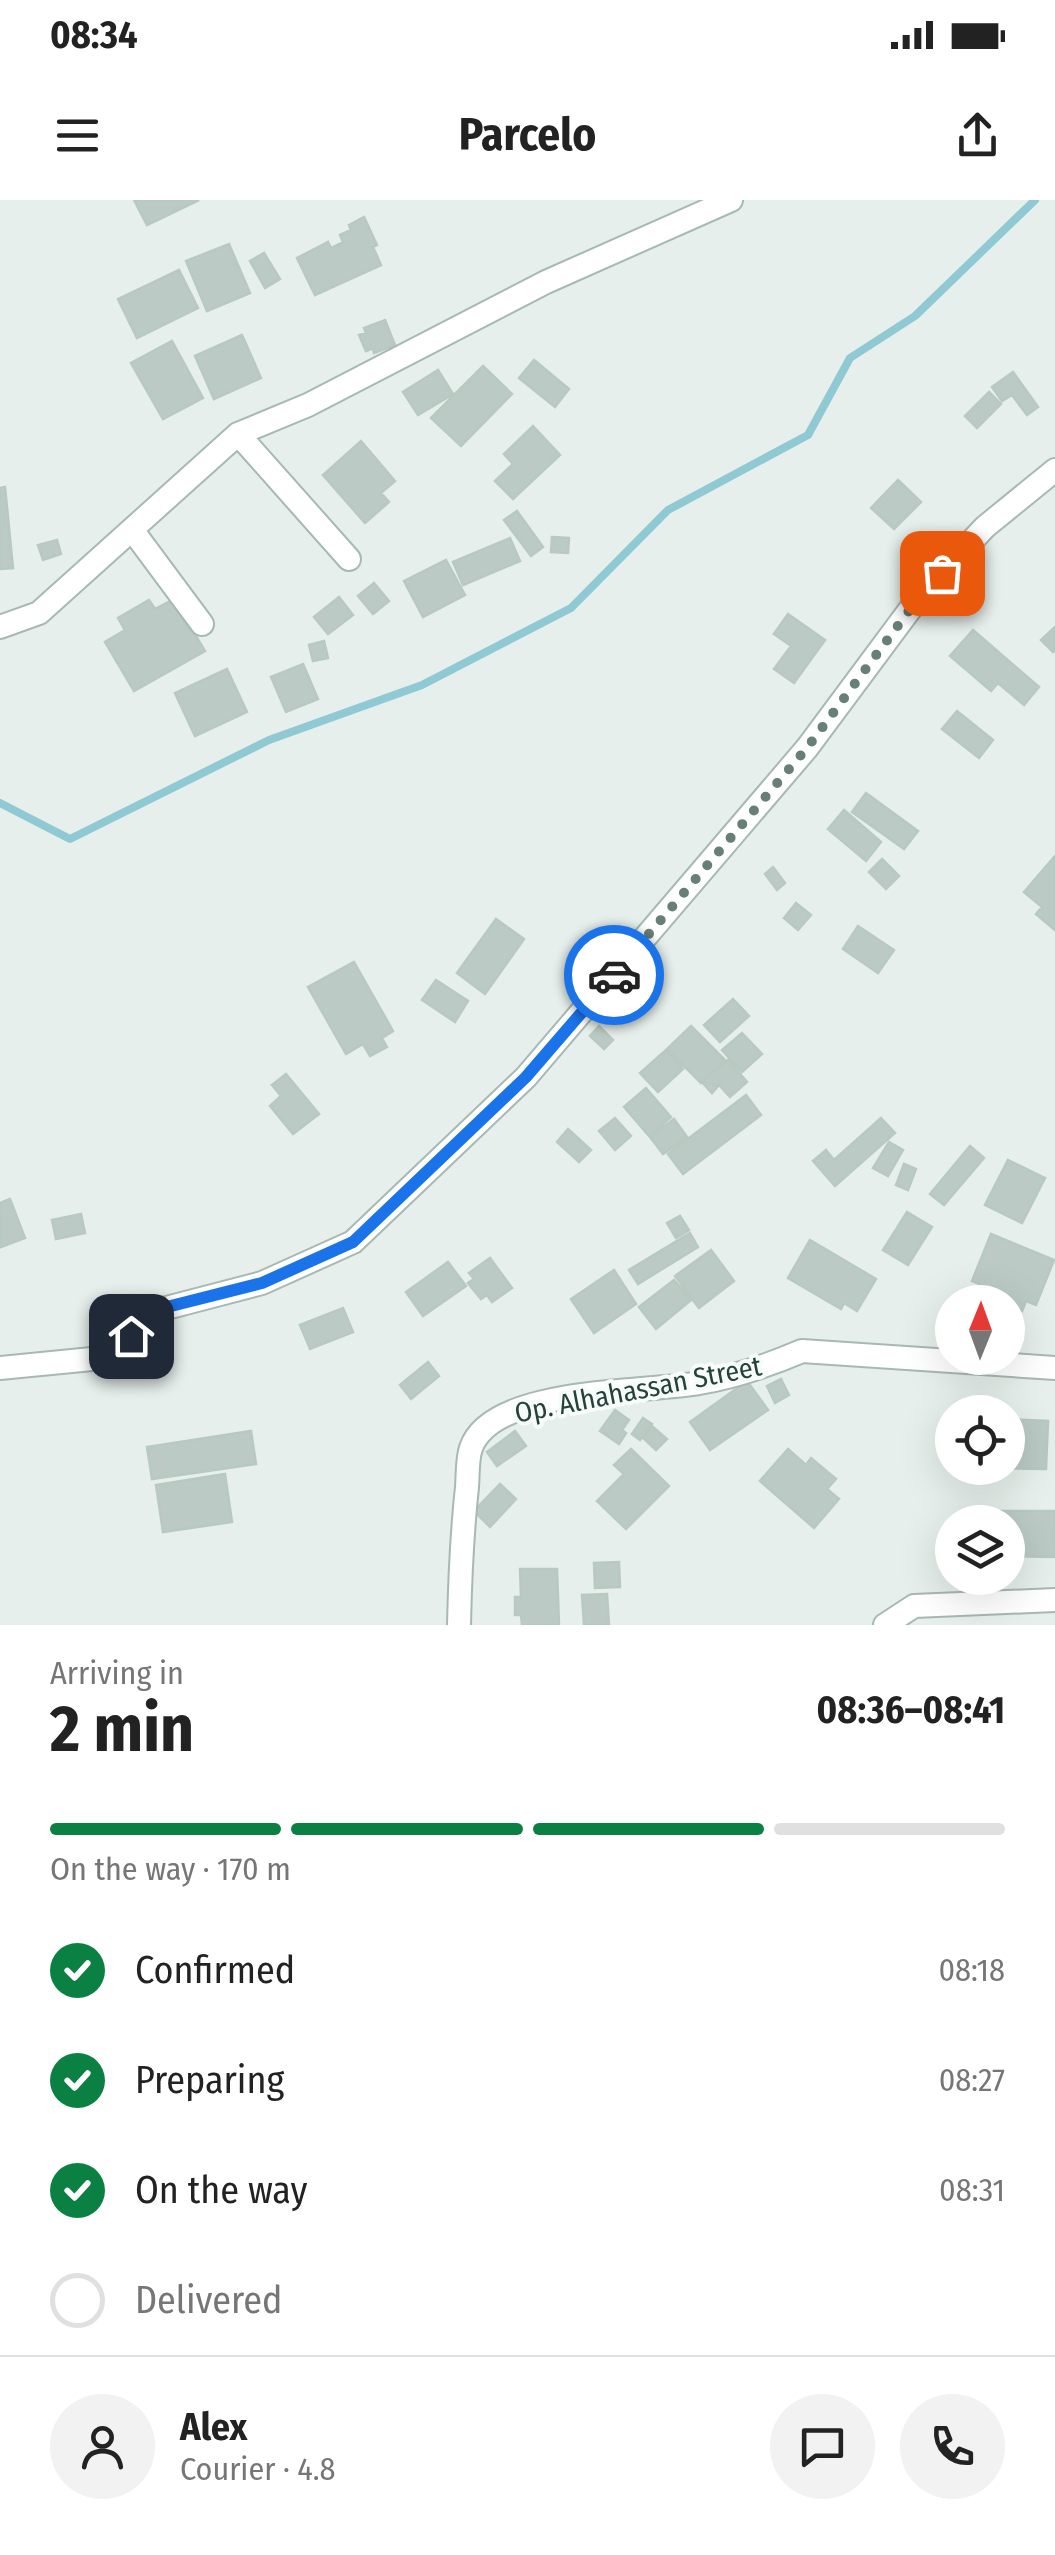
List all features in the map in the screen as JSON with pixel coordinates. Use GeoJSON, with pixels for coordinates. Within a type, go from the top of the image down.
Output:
{"type":"FeatureCollection","features":[{"type":"Feature","properties":{"kind":"street"},"geometry":{"type":"LineString","coordinates":[[0,627],[40,613],[238,434],[308,405],[546,282],[731,200]]}},
{"type":"Feature","properties":{"kind":"street"},"geometry":{"type":"LineString","coordinates":[[238,434],[349,559]]}},
{"type":"Feature","properties":{"kind":"street"},"geometry":{"type":"LineString","coordinates":[[0,1368],[92,1360],[131,1336],[155,1310],[262,1283],[353,1242],[526,1077],[807,748],[920,596],[985,528],[1054,473]]}},
{"type":"Feature","properties":{"kind":"street"},"geometry":{"type":"LineString","coordinates":[[132,531],[202,624]]}},
{"type":"Feature","properties":{"kind":"street","name":"Op. Alhahassan Street"},"geometry":{"type":"LineString","coordinates":[[459,1625],[461,1550],[471,1447],[487,1425],[513,1410],[578,1397],[699,1383],[764,1367],[802,1351],[1055,1368]]}},
{"type":"Feature","properties":{"kind":"street"},"geometry":{"type":"LineString","coordinates":[[885,1625],[914,1606],[1055,1600]]}},
{"type":"Feature","properties":{"kind":"building"},"geometry":{"type":"Polygon","coordinates":[[[134,200],[199,200],[147,225],[134,200]]]}},
{"type":"Feature","properties":{"kind":"building"},"geometry":{"type":"Polygon","coordinates":[[[364,217],[381,265],[315,295],[297,258],[328,242],[331,248],[343,242],[340,235],[364,217]]]}},
{"type":"Feature","properties":{"kind":"building"},"geometry":{"type":"Polygon","coordinates":[[[229,244],[250,293],[207,311],[186,261],[229,244]]]}},
{"type":"Feature","properties":{"kind":"building"},"geometry":{"type":"Polygon","coordinates":[[[264,253],[280,279],[265,288],[250,261],[264,253]]]}},
{"type":"Feature","properties":{"kind":"building"},"geometry":{"type":"Polygon","coordinates":[[[179,270],[198,308],[137,338],[118,299],[179,270]]]}},
{"type":"Feature","properties":{"kind":"building"},"geometry":{"type":"Polygon","coordinates":[[[385,320],[395,345],[374,353],[373,348],[366,351],[359,335],[366,333],[364,328],[385,320]]]}},
{"type":"Feature","properties":{"kind":"building"},"geometry":{"type":"Polygon","coordinates":[[[242,335],[261,378],[214,399],[195,356],[242,335]]]}},
{"type":"Feature","properties":{"kind":"building"},"geometry":{"type":"Polygon","coordinates":[[[172,341],[203,398],[163,419],[131,363],[172,341]]]}},
{"type":"Feature","properties":{"kind":"building"},"geometry":{"type":"Polygon","coordinates":[[[534,360],[569,389],[555,407],[519,378],[534,360]]]}},
{"type":"Feature","properties":{"kind":"building"},"geometry":{"type":"Polygon","coordinates":[[[483,366],[512,394],[461,446],[431,418],[483,366]]]}},
{"type":"Feature","properties":{"kind":"building"},"geometry":{"type":"Polygon","coordinates":[[[438,370],[453,394],[418,415],[403,392],[438,370]]]}},
{"type":"Feature","properties":{"kind":"building"},"geometry":{"type":"Polygon","coordinates":[[[1013,372],[1038,407],[1027,415],[1012,395],[1002,401],[992,387],[1013,372]]]}},
{"type":"Feature","properties":{"kind":"building"},"geometry":{"type":"Polygon","coordinates":[[[989,392],[1001,404],[977,428],[965,416],[989,392]]]}},
{"type":"Feature","properties":{"kind":"building"},"geometry":{"type":"Polygon","coordinates":[[[533,426],[560,455],[513,499],[495,481],[513,464],[504,454],[533,426]]]}},
{"type":"Feature","properties":{"kind":"building"},"geometry":{"type":"Polygon","coordinates":[[[361,441],[395,481],[381,493],[389,502],[365,523],[323,475],[361,441]]]}},
{"type":"Feature","properties":{"kind":"building"},"geometry":{"type":"Polygon","coordinates":[[[898,480],[921,502],[894,529],[871,508],[898,480]]]}},
{"type":"Feature","properties":{"kind":"building"},"geometry":{"type":"Polygon","coordinates":[[[5,487],[13,568],[0,569],[0,488],[5,487]]]}},
{"type":"Feature","properties":{"kind":"building"},"geometry":{"type":"Polygon","coordinates":[[[517,511],[543,547],[531,556],[504,520],[517,511]]]}},
{"type":"Feature","properties":{"kind":"building"},"geometry":{"type":"Polygon","coordinates":[[[552,537],[569,538],[568,553],[551,552],[552,537]]]}},
{"type":"Feature","properties":{"kind":"building"},"geometry":{"type":"Polygon","coordinates":[[[510,538],[520,561],[463,585],[453,562],[510,538]]]}},
{"type":"Feature","properties":{"kind":"building"},"geometry":{"type":"Polygon","coordinates":[[[57,540],[61,554],[43,560],[38,545],[57,540]]]}},
{"type":"Feature","properties":{"kind":"building"},"geometry":{"type":"Polygon","coordinates":[[[446,560],[465,595],[423,617],[404,581],[446,560]]]}},
{"type":"Feature","properties":{"kind":"building"},"geometry":{"type":"Polygon","coordinates":[[[374,583],[389,601],[373,614],[358,596],[374,583]]]}},
{"type":"Feature","properties":{"kind":"building"},"geometry":{"type":"Polygon","coordinates":[[[339,597],[353,615],[328,634],[314,617],[339,597]]]}},
{"type":"Feature","properties":{"kind":"building"},"geometry":{"type":"Polygon","coordinates":[[[174,599],[205,651],[134,691],[105,642],[125,630],[118,618],[149,600],[155,609],[174,599]]]}},
{"type":"Feature","properties":{"kind":"building"},"geometry":{"type":"Polygon","coordinates":[[[788,614],[825,640],[794,683],[774,669],[791,646],[774,634],[788,614]]]}},
{"type":"Feature","properties":{"kind":"building"},"geometry":{"type":"Polygon","coordinates":[[[1055,627],[1055,650],[1053,652],[1041,640],[1055,627]]]}},
{"type":"Feature","properties":{"kind":"building"},"geometry":{"type":"Polygon","coordinates":[[[973,630],[1039,687],[1024,705],[998,683],[991,691],[950,656],[973,630]]]}},
{"type":"Feature","properties":{"kind":"building"},"geometry":{"type":"Polygon","coordinates":[[[324,641],[328,658],[313,661],[309,645],[324,641]]]}},
{"type":"Feature","properties":{"kind":"building"},"geometry":{"type":"Polygon","coordinates":[[[303,664],[318,699],[286,712],[271,677],[303,664]]]}},
{"type":"Feature","properties":{"kind":"building"},"geometry":{"type":"Polygon","coordinates":[[[227,669],[247,712],[195,736],[175,693],[227,669]]]}},
{"type":"Feature","properties":{"kind":"building"},"geometry":{"type":"Polygon","coordinates":[[[957,711],[993,740],[979,758],[942,729],[957,711]]]}},
{"type":"Feature","properties":{"kind":"building"},"geometry":{"type":"Polygon","coordinates":[[[866,793],[918,831],[904,849],[852,812],[866,793]]]}},
{"type":"Feature","properties":{"kind":"building"},"geometry":{"type":"Polygon","coordinates":[[[844,810],[881,842],[866,861],[828,829],[844,810]]]}},
{"type":"Feature","properties":{"kind":"building"},"geometry":{"type":"Polygon","coordinates":[[[1055,856],[1055,930],[1036,914],[1042,907],[1024,892],[1055,856]]]}},
{"type":"Feature","properties":{"kind":"building"},"geometry":{"type":"Polygon","coordinates":[[[882,859],[899,876],[886,889],[869,872],[882,859]]]}},
{"type":"Feature","properties":{"kind":"building"},"geometry":{"type":"Polygon","coordinates":[[[773,867],[785,883],[777,890],[765,874],[773,867]]]}},
{"type":"Feature","properties":{"kind":"building"},"geometry":{"type":"Polygon","coordinates":[[[796,903],[811,915],[798,930],[784,918],[796,903]]]}},
{"type":"Feature","properties":{"kind":"building"},"geometry":{"type":"Polygon","coordinates":[[[496,919],[524,939],[485,994],[457,973],[496,919]]]}},
{"type":"Feature","properties":{"kind":"building"},"geometry":{"type":"Polygon","coordinates":[[[858,926],[894,950],[878,973],[843,949],[858,926]]]}},
{"type":"Feature","properties":{"kind":"building"},"geometry":{"type":"Polygon","coordinates":[[[354,962],[393,1031],[382,1038],[387,1047],[370,1056],[363,1044],[346,1054],[308,987],[354,962]]]}},
{"type":"Feature","properties":{"kind":"building"},"geometry":{"type":"Polygon","coordinates":[[[436,980],[468,1001],[455,1022],[422,1000],[436,980]]]}},
{"type":"Feature","properties":{"kind":"building"},"geometry":{"type":"Polygon","coordinates":[[[733,999],[749,1016],[720,1042],[704,1025],[733,999]]]}},
{"type":"Feature","properties":{"kind":"building"},"geometry":{"type":"Polygon","coordinates":[[[599,1026],[613,1040],[604,1049],[590,1036],[599,1026]]]}},
{"type":"Feature","properties":{"kind":"building"},"geometry":{"type":"Polygon","coordinates":[[[691,1026],[725,1060],[701,1083],[667,1049],[691,1026]]]}},
{"type":"Feature","properties":{"kind":"building"},"geometry":{"type":"Polygon","coordinates":[[[742,1033],[762,1054],[742,1072],[722,1050],[742,1033]]]}},
{"type":"Feature","properties":{"kind":"building"},"geometry":{"type":"Polygon","coordinates":[[[666,1050],[683,1069],[658,1092],[640,1073],[666,1050]]]}},
{"type":"Feature","properties":{"kind":"building"},"geometry":{"type":"Polygon","coordinates":[[[728,1060],[747,1082],[730,1097],[719,1085],[712,1093],[702,1082],[728,1060]]]}},
{"type":"Feature","properties":{"kind":"building"},"geometry":{"type":"Polygon","coordinates":[[[286,1074],[319,1114],[293,1134],[270,1106],[281,1096],[272,1085],[286,1074]]]}},
{"type":"Feature","properties":{"kind":"building"},"geometry":{"type":"Polygon","coordinates":[[[646,1088],[671,1117],[649,1136],[624,1107],[646,1088]]]}},
{"type":"Feature","properties":{"kind":"building"},"geometry":{"type":"Polygon","coordinates":[[[746,1095],[761,1115],[683,1174],[668,1154],[746,1095]]]}},
{"type":"Feature","properties":{"kind":"building"},"geometry":{"type":"Polygon","coordinates":[[[615,1118],[631,1136],[615,1150],[599,1131],[615,1118]]]}},
{"type":"Feature","properties":{"kind":"building"},"geometry":{"type":"Polygon","coordinates":[[[881,1118],[895,1133],[835,1186],[813,1161],[826,1150],[834,1160],[881,1118]]]}},
{"type":"Feature","properties":{"kind":"building"},"geometry":{"type":"Polygon","coordinates":[[[674,1119],[687,1137],[663,1154],[650,1137],[674,1119]]]}},
{"type":"Feature","properties":{"kind":"building"},"geometry":{"type":"Polygon","coordinates":[[[568,1129],[591,1150],[579,1162],[557,1142],[568,1129]]]}},
{"type":"Feature","properties":{"kind":"building"},"geometry":{"type":"Polygon","coordinates":[[[889,1142],[903,1150],[888,1176],[873,1168],[889,1142]]]}},
{"type":"Feature","properties":{"kind":"building"},"geometry":{"type":"Polygon","coordinates":[[[970,1146],[984,1158],[944,1205],[930,1194],[970,1146]]]}},
{"type":"Feature","properties":{"kind":"building"},"geometry":{"type":"Polygon","coordinates":[[[1008,1160],[1045,1178],[1022,1223],[985,1205],[1008,1160]]]}},
{"type":"Feature","properties":{"kind":"building"},"geometry":{"type":"Polygon","coordinates":[[[904,1164],[916,1169],[908,1190],[896,1185],[904,1164]]]}},
{"type":"Feature","properties":{"kind":"building"},"geometry":{"type":"Polygon","coordinates":[[[10,1199],[25,1238],[1,1247],[0,1203],[10,1199]]]}},
{"type":"Feature","properties":{"kind":"building"},"geometry":{"type":"Polygon","coordinates":[[[907,1212],[932,1227],[908,1265],[883,1250],[907,1212]]]}},
{"type":"Feature","properties":{"kind":"building"},"geometry":{"type":"Polygon","coordinates":[[[81,1214],[85,1233],[56,1239],[52,1220],[81,1214]]]}},
{"type":"Feature","properties":{"kind":"building"},"geometry":{"type":"Polygon","coordinates":[[[680,1216],[689,1230],[676,1238],[667,1223],[680,1216]]]}},
{"type":"Feature","properties":{"kind":"building"},"geometry":{"type":"Polygon","coordinates":[[[690,1233],[698,1247],[638,1284],[629,1270],[690,1233]]]}},
{"type":"Feature","properties":{"kind":"building"},"geometry":{"type":"Polygon","coordinates":[[[991,1234],[1054,1260],[1036,1305],[1025,1304],[1025,1285],[982,1285],[972,1281],[991,1234]]]}},
{"type":"Feature","properties":{"kind":"building"},"geometry":{"type":"Polygon","coordinates":[[[810,1240],[876,1279],[857,1311],[844,1303],[841,1309],[788,1278],[810,1240]]]}},
{"type":"Feature","properties":{"kind":"building"},"geometry":{"type":"Polygon","coordinates":[[[711,1250],[734,1281],[699,1308],[675,1276],[711,1250]]]}},
{"type":"Feature","properties":{"kind":"building"},"geometry":{"type":"Polygon","coordinates":[[[490,1258],[512,1288],[492,1302],[487,1295],[481,1299],[468,1283],[474,1279],[469,1273],[490,1258]]]}},
{"type":"Feature","properties":{"kind":"building"},"geometry":{"type":"Polygon","coordinates":[[[448,1262],[466,1286],[423,1316],[406,1292],[448,1262]]]}},
{"type":"Feature","properties":{"kind":"building"},"geometry":{"type":"Polygon","coordinates":[[[614,1270],[636,1304],[594,1333],[571,1299],[614,1270]]]}},
{"type":"Feature","properties":{"kind":"building"},"geometry":{"type":"Polygon","coordinates":[[[674,1280],[691,1300],[656,1329],[639,1307],[674,1280]]]}},
{"type":"Feature","properties":{"kind":"building"},"geometry":{"type":"Polygon","coordinates":[[[343,1308],[353,1332],[310,1349],[300,1325],[343,1308]]]}},
{"type":"Feature","properties":{"kind":"building"},"geometry":{"type":"Polygon","coordinates":[[[428,1362],[439,1376],[411,1399],[400,1385],[428,1362]]]}},
{"type":"Feature","properties":{"kind":"building"},"geometry":{"type":"Polygon","coordinates":[[[781,1379],[789,1395],[775,1403],[767,1386],[781,1379]]]}},
{"type":"Feature","properties":{"kind":"building"},"geometry":{"type":"Polygon","coordinates":[[[747,1381],[768,1410],[710,1450],[690,1422],[747,1381]]]}},
{"type":"Feature","properties":{"kind":"building"},"geometry":{"type":"Polygon","coordinates":[[[615,1410],[629,1420],[619,1444],[600,1431],[615,1410]]]}},
{"type":"Feature","properties":{"kind":"building"},"geometry":{"type":"Polygon","coordinates":[[[643,1418],[652,1424],[640,1440],[632,1434],[643,1418]]]}},
{"type":"Feature","properties":{"kind":"building"},"geometry":{"type":"Polygon","coordinates":[[[1025,1420],[1048,1421],[1046,1469],[1025,1469],[1025,1420]]]}},
{"type":"Feature","properties":{"kind":"building"},"geometry":{"type":"Polygon","coordinates":[[[653,1427],[667,1439],[656,1450],[643,1438],[653,1427]]]}},
{"type":"Feature","properties":{"kind":"building"},"geometry":{"type":"Polygon","coordinates":[[[251,1431],[256,1464],[152,1479],[147,1447],[251,1431]]]}},
{"type":"Feature","properties":{"kind":"building"},"geometry":{"type":"Polygon","coordinates":[[[515,1431],[526,1446],[497,1466],[487,1452],[515,1431]]]}},
{"type":"Feature","properties":{"kind":"building"},"geometry":{"type":"Polygon","coordinates":[[[631,1449],[669,1486],[626,1529],[597,1501],[624,1474],[614,1465],[631,1449]]]}},
{"type":"Feature","properties":{"kind":"building"},"geometry":{"type":"Polygon","coordinates":[[[788,1449],[806,1465],[811,1458],[836,1479],[827,1489],[839,1499],[814,1528],[760,1481],[788,1449]]]}},
{"type":"Feature","properties":{"kind":"building"},"geometry":{"type":"Polygon","coordinates":[[[225,1474],[232,1522],[163,1532],[156,1485],[225,1474]]]}},
{"type":"Feature","properties":{"kind":"building"},"geometry":{"type":"Polygon","coordinates":[[[500,1484],[516,1499],[490,1527],[474,1511],[500,1484]]]}},
{"type":"Feature","properties":{"kind":"building"},"geometry":{"type":"Polygon","coordinates":[[[1025,1511],[1055,1511],[1055,1557],[1025,1556],[1025,1511]]]}},
{"type":"Feature","properties":{"kind":"building"},"geometry":{"type":"Polygon","coordinates":[[[619,1562],[620,1587],[595,1588],[594,1563],[619,1562]]]}},
{"type":"Feature","properties":{"kind":"building"},"geometry":{"type":"Polygon","coordinates":[[[520,1569],[557,1569],[559,1625],[522,1625],[521,1615],[515,1615],[515,1597],[521,1597],[520,1569]]]}},
{"type":"Feature","properties":{"kind":"building"},"geometry":{"type":"Polygon","coordinates":[[[607,1594],[609,1625],[584,1625],[582,1595],[607,1594]]]}},
{"type":"Feature","properties":{"kind":"waterway"},"geometry":{"type":"LineString","coordinates":[[0,803],[70,839],[269,740],[422,685],[571,608],[668,510],[808,435],[850,358],[915,316],[1035,200]]}},
{"type":"Feature","properties":{"kind":"way so far"},"geometry":{"type":"LineString","coordinates":[[614,975],[807,748],[920,596],[942,573]]}},
{"type":"Feature","properties":{"kind":"route"},"geometry":{"type":"LineString","coordinates":[[131,1336],[155,1310],[262,1283],[353,1242],[526,1077],[614,975]]}}]}
